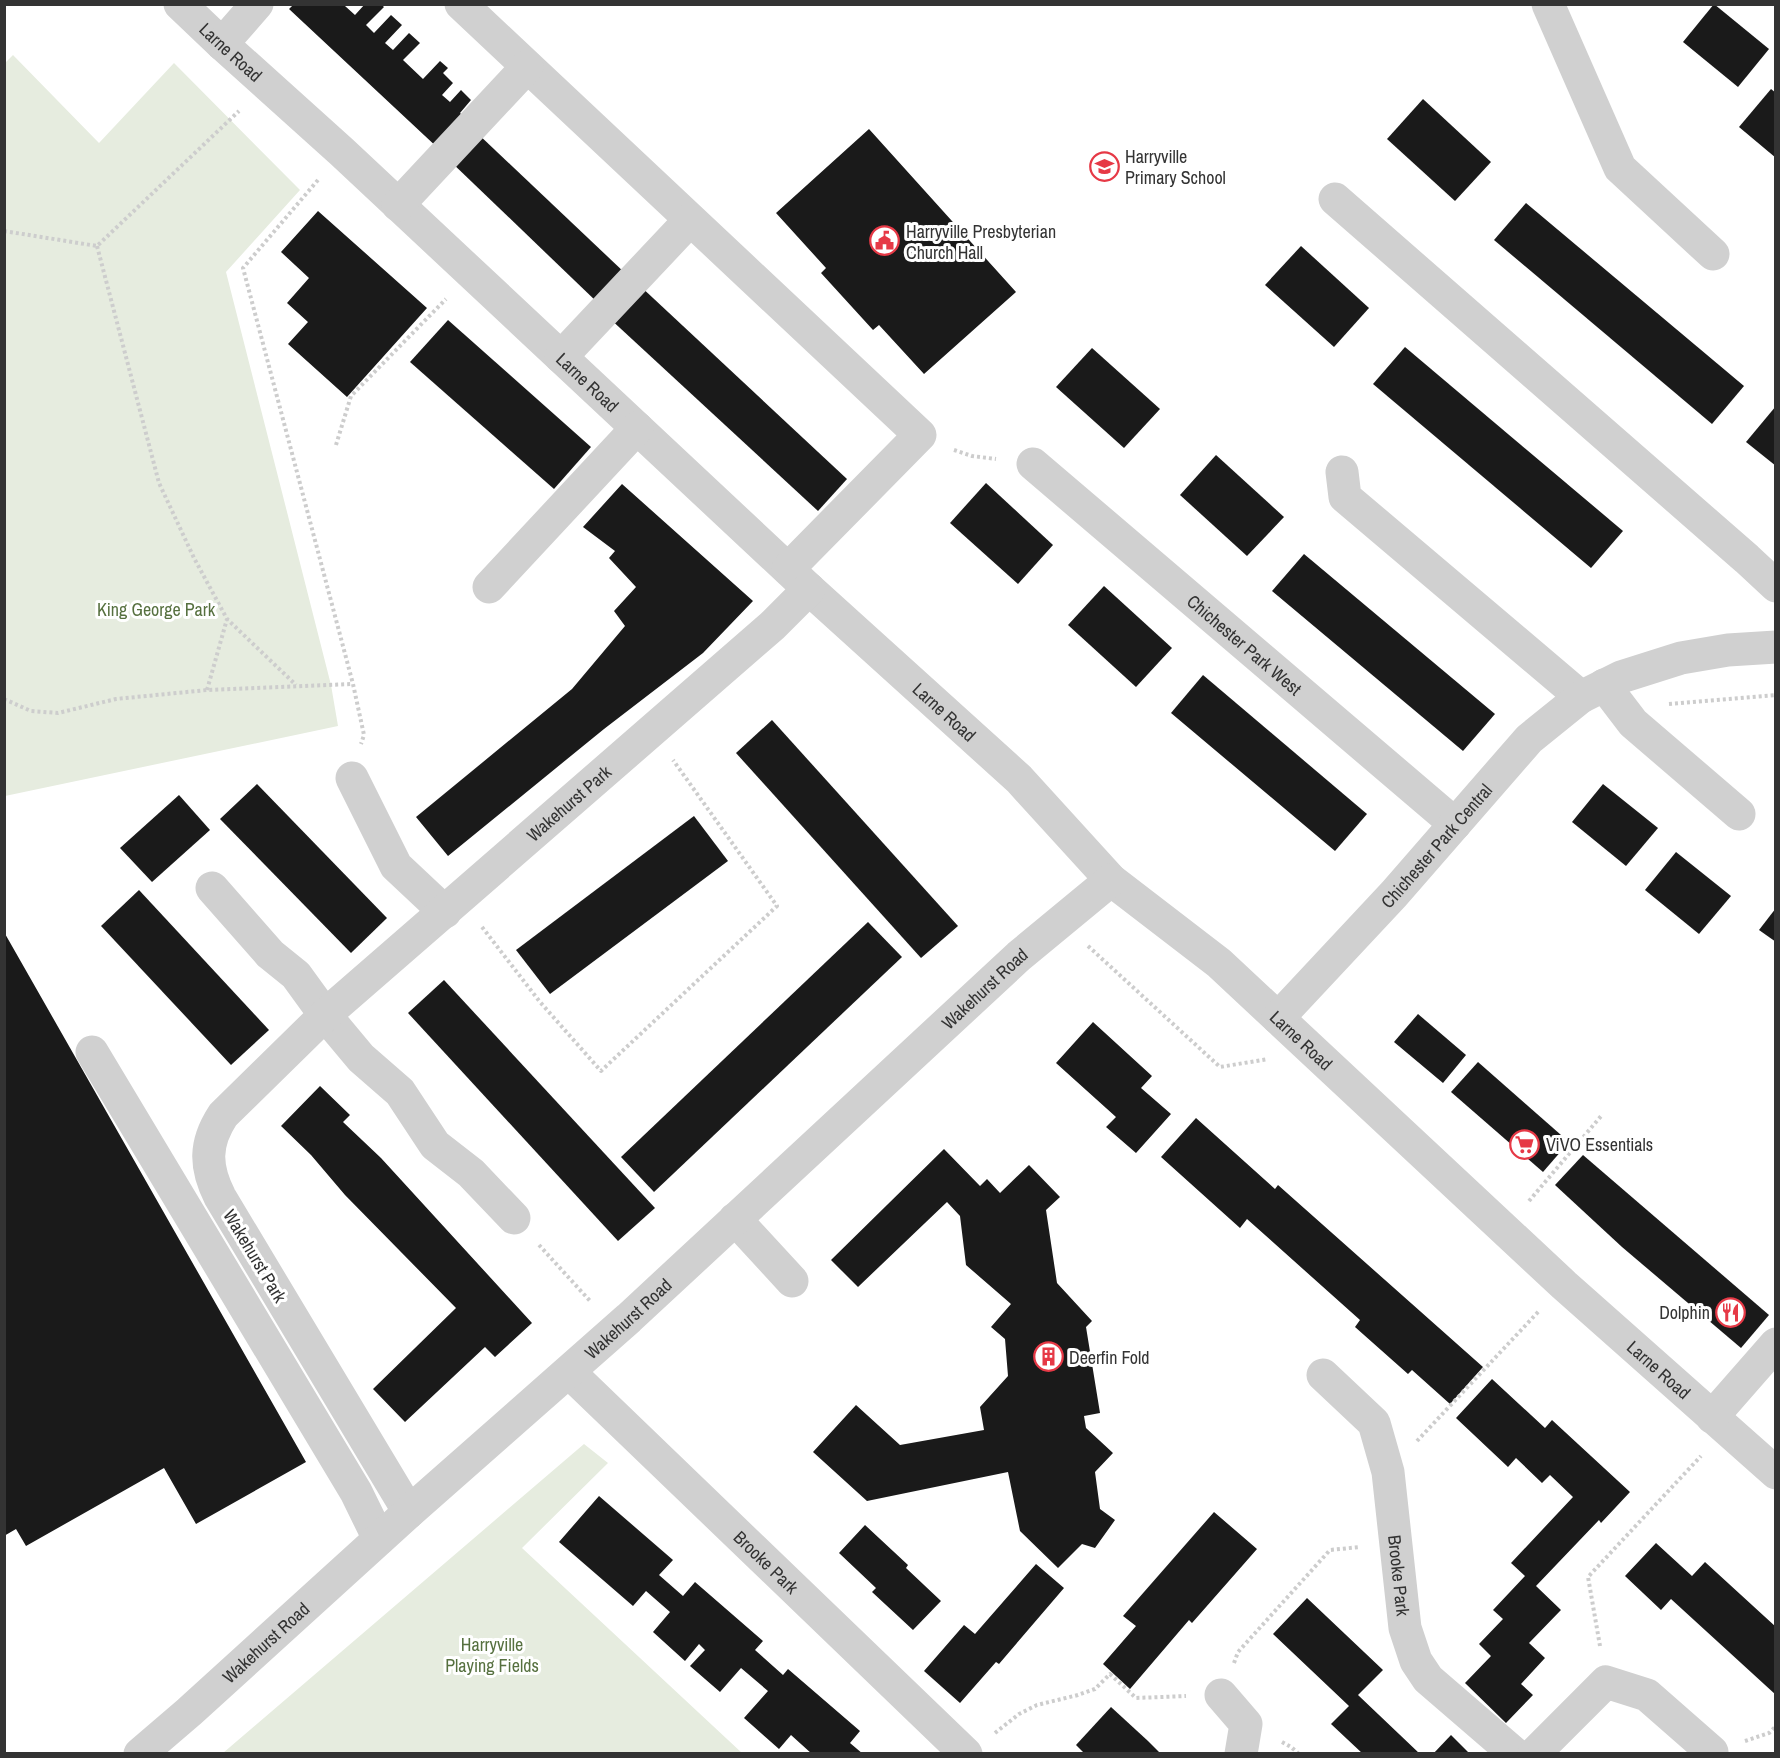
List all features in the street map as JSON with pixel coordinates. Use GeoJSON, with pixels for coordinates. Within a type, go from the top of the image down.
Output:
{"type":"FeatureCollection","features":[{"type":"Feature","properties":{"kind":"street","name":"Larne Road"},"geometry":{"type":"LineString","coordinates":[[180,4],[342,152],[798,579],[1019,779],[1112,880],[1219,963],[1564,1285],[1776,1473]]}},
{"type":"Feature","properties":{"kind":"street"},"geometry":{"type":"LineString","coordinates":[[222,44],[257,4]]}},
{"type":"Feature","properties":{"kind":"street"},"geometry":{"type":"LineString","coordinates":[[1548,4],[1620,168],[1713,254]]}},
{"type":"Feature","properties":{"kind":"street"},"geometry":{"type":"LineString","coordinates":[[466,6],[527,67],[920,435]]}},
{"type":"Feature","properties":{"kind":"street"},"geometry":{"type":"LineString","coordinates":[[398,205],[527,67]]}},
{"type":"Feature","properties":{"kind":"street"},"geometry":{"type":"LineString","coordinates":[[1335,199],[1776,586]]}},
{"type":"Feature","properties":{"kind":"street"},"geometry":{"type":"LineString","coordinates":[[561,357],[690,220]]}},
{"type":"Feature","properties":{"kind":"street"},"geometry":{"type":"LineString","coordinates":[[489,587],[637,428]]}},
{"type":"Feature","properties":{"kind":"street","name":"Wakehurst Park"},"geometry":{"type":"LineString","coordinates":[[409,1512],[220,1197],[211,1177],[208,1156],[209,1146],[218,1123],[223,1115],[325,1015],[772,626],[798,579],[920,435]]}},
{"type":"Feature","properties":{"kind":"street","name":"Chichester Park West"},"geometry":{"type":"LineString","coordinates":[[1033,464],[1455,824]]}},
{"type":"Feature","properties":{"kind":"street"},"geometry":{"type":"LineString","coordinates":[[1342,472],[1345,496],[1633,723],[1739,814]]}},
{"type":"Feature","properties":{"kind":"street","name":"Chichester Park Central"},"geometry":{"type":"LineString","coordinates":[[1278,1018],[1394,894],[1529,739],[1593,692],[1632,673],[1681,658],[1728,650],[1776,647]]}},
{"type":"Feature","properties":{"kind":"street"},"geometry":{"type":"LineString","coordinates":[[352,778],[396,866],[452,905]]}},
{"type":"Feature","properties":{"kind":"street","name":"Wakehurst Road"},"geometry":{"type":"LineString","coordinates":[[140,1754],[409,1512],[569,1372],[1019,956],[1112,880]]}},
{"type":"Feature","properties":{"kind":"street"},"geometry":{"type":"LineString","coordinates":[[212,888],[270,954],[296,975],[325,1015],[362,1058],[400,1092],[435,1145],[471,1173],[514,1218]]}},
{"type":"Feature","properties":{"kind":"street"},"geometry":{"type":"LineString","coordinates":[[92,1053],[351,1484],[379,1539]]}},
{"type":"Feature","properties":{"kind":"street"},"geometry":{"type":"LineString","coordinates":[[735,1219],[792,1281]]}},
{"type":"Feature","properties":{"kind":"street"},"geometry":{"type":"LineString","coordinates":[[1719,1423],[1776,1344]]}},
{"type":"Feature","properties":{"kind":"street","name":"Brooke Park"},"geometry":{"type":"LineString","coordinates":[[569,1372],[978,1746]]}},
{"type":"Feature","properties":{"kind":"street","name":"Brooke Park"},"geometry":{"type":"LineString","coordinates":[[1323,1375],[1374,1423],[1388,1472],[1405,1628],[1416,1661],[1428,1679],[1515,1754]]}},
{"type":"Feature","properties":{"kind":"street"},"geometry":{"type":"LineString","coordinates":[[1534,1754],[1606,1682],[1647,1695],[1712,1752]]}},
{"type":"Feature","properties":{"kind":"street"},"geometry":{"type":"LineString","coordinates":[[1221,1695],[1246,1724],[1241,1754]]}},
{"type":"Feature","properties":{"kind":"path"},"geometry":{"type":"LineString","coordinates":[[97,246],[267,85]]}},
{"type":"Feature","properties":{"kind":"path"},"geometry":{"type":"LineString","coordinates":[[342,152],[243,268],[353,684],[364,735],[352,778]]}},
{"type":"Feature","properties":{"kind":"path"},"geometry":{"type":"LineString","coordinates":[[4,231],[97,246]]}},
{"type":"Feature","properties":{"kind":"path"},"geometry":{"type":"LineString","coordinates":[[97,246],[159,483],[194,558],[227,619],[296,686]]}},
{"type":"Feature","properties":{"kind":"path"},"geometry":{"type":"LineString","coordinates":[[336,445],[351,396],[471,273]]}},
{"type":"Feature","properties":{"kind":"path"},"geometry":{"type":"LineString","coordinates":[[920,435],[972,456],[1033,464]]}},
{"type":"Feature","properties":{"kind":"path"},"geometry":{"type":"LineString","coordinates":[[207,690],[227,619]]}},
{"type":"Feature","properties":{"kind":"path"},"geometry":{"type":"LineString","coordinates":[[4,699],[32,711],[58,713],[116,699],[207,690],[353,684]]}},
{"type":"Feature","properties":{"kind":"path"},"geometry":{"type":"LineString","coordinates":[[1661,704],[1776,695]]}},
{"type":"Feature","properties":{"kind":"path"},"geometry":{"type":"LineString","coordinates":[[452,905],[601,1071],[777,906],[676,764],[649,732]]}},
{"type":"Feature","properties":{"kind":"path"},"geometry":{"type":"LineString","coordinates":[[1061,922],[1220,1066],[1314,1052]]}},
{"type":"Feature","properties":{"kind":"path"},"geometry":{"type":"LineString","coordinates":[[1506,1229],[1602,1114]]}},
{"type":"Feature","properties":{"kind":"path"},"geometry":{"type":"LineString","coordinates":[[514,1218],[616,1329]]}},
{"type":"Feature","properties":{"kind":"path"},"geometry":{"type":"LineString","coordinates":[[1388,1472],[1564,1285]]}},
{"type":"Feature","properties":{"kind":"path"},"geometry":{"type":"LineString","coordinates":[[1606,1682],[1588,1577],[1719,1423]]}},
{"type":"Feature","properties":{"kind":"path"},"geometry":{"type":"LineString","coordinates":[[978,1746],[1019,1714],[1037,1705],[1095,1689],[1110,1674],[1137,1698],[1221,1695],[1238,1653],[1330,1550],[1396,1544]]}},
{"type":"Feature","properties":{"kind":"green space","name":"King George Park"},"geometry":{"type":"Polygon","coordinates":[[[13,55],[99,143],[174,63],[300,190],[226,272],[331,685],[338,726],[5,796],[4,64],[13,55]]]}},
{"type":"Feature","properties":{"kind":"green space","name":"Harryville Playing Fields"},"geometry":{"type":"Polygon","coordinates":[[[584,1444],[608,1463],[522,1548],[742,1753],[223,1753],[584,1444]]]}},
{"type":"Feature","properties":{"kind":"building"},"geometry":{"type":"Polygon","coordinates":[[[294,4],[346,4],[345,6],[355,15],[365,4],[381,4],[384,7],[366,25],[374,33],[391,15],[402,25],[385,43],[393,50],[409,33],[420,43],[403,60],[423,79],[440,61],[448,68],[443,73],[453,83],[442,95],[450,102],[461,90],[471,100],[460,113],[468,120],[440,150],[289,9],[294,4]]]}},
{"type":"Feature","properties":{"kind":"building"},"geometry":{"type":"Polygon","coordinates":[[[1714,4],[1769,49],[1738,87],[1683,42],[1714,4]]]}},
{"type":"Feature","properties":{"kind":"building"},"geometry":{"type":"Polygon","coordinates":[[[1771,89],[1776,93],[1776,158],[1739,127],[1771,89]]]}},
{"type":"Feature","properties":{"kind":"building"},"geometry":{"type":"Polygon","coordinates":[[[1423,99],[1491,162],[1455,201],[1387,139],[1423,99]]]}},
{"type":"Feature","properties":{"kind":"building","name":"Harryville Presbyterian Church Hall"},"geometry":{"type":"Polygon","coordinates":[[[869,129],[1016,292],[924,374],[879,325],[873,330],[821,273],[826,268],[776,213],[869,129]]]}},
{"type":"Feature","properties":{"kind":"building"},"geometry":{"type":"Polygon","coordinates":[[[476,132],[626,274],[598,303],[449,160],[476,132]]]}},
{"type":"Feature","properties":{"kind":"building"},"geometry":{"type":"Polygon","coordinates":[[[1526,203],[1744,386],[1712,424],[1494,240],[1526,203]]]}},
{"type":"Feature","properties":{"kind":"building"},"geometry":{"type":"Polygon","coordinates":[[[318,211],[427,308],[347,397],[288,344],[308,322],[287,303],[309,278],[281,252],[318,211]]]}},
{"type":"Feature","properties":{"kind":"building"},"geometry":{"type":"Polygon","coordinates":[[[1301,246],[1369,308],[1334,347],[1265,285],[1301,246]]]}},
{"type":"Feature","properties":{"kind":"building"},"geometry":{"type":"Polygon","coordinates":[[[638,284],[847,479],[818,511],[607,316],[638,284]]]}},
{"type":"Feature","properties":{"kind":"building"},"geometry":{"type":"Polygon","coordinates":[[[448,320],[591,447],[554,489],[410,362],[448,320]]]}},
{"type":"Feature","properties":{"kind":"building"},"geometry":{"type":"Polygon","coordinates":[[[1405,347],[1623,531],[1591,568],[1373,384],[1405,347]]]}},
{"type":"Feature","properties":{"kind":"building"},"geometry":{"type":"Polygon","coordinates":[[[1092,348],[1160,409],[1124,448],[1056,387],[1092,348]]]}},
{"type":"Feature","properties":{"kind":"building"},"geometry":{"type":"Polygon","coordinates":[[[1776,406],[1776,466],[1746,442],[1776,406]]]}},
{"type":"Feature","properties":{"kind":"building"},"geometry":{"type":"Polygon","coordinates":[[[1216,455],[1284,517],[1247,556],[1180,495],[1216,455]]]}},
{"type":"Feature","properties":{"kind":"building"},"geometry":{"type":"Polygon","coordinates":[[[986,483],[1053,545],[1018,584],[950,523],[986,483]]]}},
{"type":"Feature","properties":{"kind":"building"},"geometry":{"type":"Polygon","coordinates":[[[622,484],[753,601],[703,653],[604,729],[448,856],[416,817],[572,689],[625,626],[614,611],[636,587],[609,558],[615,551],[583,527],[622,484]]]}},
{"type":"Feature","properties":{"kind":"building"},"geometry":{"type":"Polygon","coordinates":[[[1304,554],[1495,714],[1463,751],[1272,591],[1304,554]]]}},
{"type":"Feature","properties":{"kind":"building"},"geometry":{"type":"Polygon","coordinates":[[[1104,586],[1172,648],[1136,687],[1068,625],[1104,586]]]}},
{"type":"Feature","properties":{"kind":"building"},"geometry":{"type":"Polygon","coordinates":[[[1203,675],[1367,814],[1335,851],[1171,713],[1203,675]]]}},
{"type":"Feature","properties":{"kind":"building"},"geometry":{"type":"Polygon","coordinates":[[[772,720],[958,926],[921,958],[736,753],[772,720]]]}},
{"type":"Feature","properties":{"kind":"building"},"geometry":{"type":"Polygon","coordinates":[[[257,784],[387,918],[351,953],[220,819],[257,784]]]}},
{"type":"Feature","properties":{"kind":"building"},"geometry":{"type":"Polygon","coordinates":[[[1603,784],[1658,828],[1626,866],[1572,822],[1603,784]]]}},
{"type":"Feature","properties":{"kind":"building"},"geometry":{"type":"Polygon","coordinates":[[[179,795],[210,830],[152,882],[120,848],[179,795]]]}},
{"type":"Feature","properties":{"kind":"building"},"geometry":{"type":"Polygon","coordinates":[[[694,816],[728,861],[550,994],[516,950],[694,816]]]}},
{"type":"Feature","properties":{"kind":"building"},"geometry":{"type":"Polygon","coordinates":[[[1676,852],[1731,896],[1699,934],[1645,890],[1676,852]]]}},
{"type":"Feature","properties":{"kind":"building"},"geometry":{"type":"Polygon","coordinates":[[[139,890],[269,1030],[231,1065],[101,926],[139,890]]]}},
{"type":"Feature","properties":{"kind":"building"},"geometry":{"type":"Polygon","coordinates":[[[1776,908],[1776,942],[1759,930],[1776,908]]]}},
{"type":"Feature","properties":{"kind":"building"},"geometry":{"type":"Polygon","coordinates":[[[868,922],[902,957],[654,1192],[621,1157],[868,922]]]}},
{"type":"Feature","properties":{"kind":"building"},"geometry":{"type":"Polygon","coordinates":[[[4,932],[306,1462],[196,1524],[164,1468],[26,1546],[16,1529],[4,1536],[4,932]]]}},
{"type":"Feature","properties":{"kind":"building"},"geometry":{"type":"Polygon","coordinates":[[[444,980],[655,1208],[618,1241],[408,1013],[444,980]]]}},
{"type":"Feature","properties":{"kind":"building"},"geometry":{"type":"Polygon","coordinates":[[[1418,1014],[1466,1055],[1443,1083],[1394,1042],[1418,1014]]]}},
{"type":"Feature","properties":{"kind":"building"},"geometry":{"type":"Polygon","coordinates":[[[1093,1022],[1152,1076],[1141,1088],[1171,1114],[1136,1153],[1106,1127],[1116,1117],[1056,1063],[1093,1022]]]}},
{"type":"Feature","properties":{"kind":"building"},"geometry":{"type":"Polygon","coordinates":[[[1478,1062],[1569,1142],[1543,1172],[1451,1092],[1478,1062]]]}},
{"type":"Feature","properties":{"kind":"building"},"geometry":{"type":"Polygon","coordinates":[[[320,1086],[350,1115],[343,1122],[381,1158],[532,1323],[495,1357],[485,1347],[405,1422],[373,1389],[456,1308],[281,1126],[320,1086]]]}},
{"type":"Feature","properties":{"kind":"building"},"geometry":{"type":"Polygon","coordinates":[[[1196,1118],[1275,1189],[1278,1185],[1483,1367],[1450,1404],[1412,1370],[1408,1374],[1355,1327],[1360,1320],[1247,1219],[1240,1228],[1161,1157],[1196,1118]]]}},
{"type":"Feature","properties":{"kind":"building","name":"Deerfin Fold"},"geometry":{"type":"Polygon","coordinates":[[[944,1149],[980,1186],[987,1179],[1000,1193],[1029,1165],[1060,1197],[1046,1210],[1057,1283],[1092,1321],[1086,1327],[1100,1413],[1084,1416],[1086,1428],[1113,1453],[1095,1472],[1100,1509],[1115,1520],[1095,1548],[1082,1544],[1058,1568],[1020,1531],[1008,1472],[867,1501],[813,1452],[856,1405],[900,1445],[984,1430],[980,1407],[1008,1376],[1005,1339],[991,1327],[1011,1304],[966,1265],[960,1216],[947,1202],[858,1287],[831,1260],[944,1149]]]}},
{"type":"Feature","properties":{"kind":"building"},"geometry":{"type":"Polygon","coordinates":[[[1583,1155],[1769,1315],[1741,1348],[1622,1247],[1555,1185],[1583,1155]]]}},
{"type":"Feature","properties":{"kind":"building"},"geometry":{"type":"Polygon","coordinates":[[[1492,1379],[1545,1428],[1552,1420],[1630,1492],[1601,1523],[1599,1520],[1536,1586],[1561,1610],[1529,1643],[1545,1658],[1521,1684],[1533,1695],[1506,1723],[1465,1683],[1491,1656],[1479,1644],[1503,1619],[1493,1610],[1525,1576],[1511,1563],[1573,1497],[1550,1475],[1542,1483],[1516,1458],[1508,1467],[1456,1418],[1492,1379]]]}},
{"type":"Feature","properties":{"kind":"building"},"geometry":{"type":"Polygon","coordinates":[[[599,1496],[673,1560],[659,1575],[683,1596],[695,1582],[763,1641],[755,1650],[783,1675],[788,1669],[860,1731],[850,1743],[863,1754],[812,1754],[791,1735],[779,1749],[744,1718],[768,1691],[741,1668],[720,1692],[690,1666],[705,1650],[699,1644],[685,1661],[653,1632],[670,1612],[646,1591],[633,1606],[559,1542],[599,1496]]]}},
{"type":"Feature","properties":{"kind":"building"},"geometry":{"type":"Polygon","coordinates":[[[1214,1512],[1257,1549],[1192,1623],[1189,1620],[1130,1689],[1103,1664],[1136,1626],[1123,1616],[1214,1512]]]}},
{"type":"Feature","properties":{"kind":"building"},"geometry":{"type":"Polygon","coordinates":[[[865,1525],[908,1565],[906,1568],[941,1601],[913,1630],[872,1592],[876,1588],[839,1553],[865,1525]]]}},
{"type":"Feature","properties":{"kind":"building"},"geometry":{"type":"Polygon","coordinates":[[[1656,1543],[1692,1576],[1705,1562],[1776,1627],[1776,1695],[1671,1599],[1661,1610],[1625,1576],[1656,1543]]]}},
{"type":"Feature","properties":{"kind":"building"},"geometry":{"type":"Polygon","coordinates":[[[1036,1564],[1064,1588],[999,1664],[996,1662],[960,1703],[924,1671],[964,1625],[975,1634],[1036,1564]]]}},
{"type":"Feature","properties":{"kind":"building"},"geometry":{"type":"Polygon","coordinates":[[[1307,1598],[1383,1670],[1358,1695],[1420,1754],[1363,1754],[1331,1724],[1349,1706],[1273,1634],[1307,1598]]]}},
{"type":"Feature","properties":{"kind":"building"},"geometry":{"type":"Polygon","coordinates":[[[1111,1707],[1161,1754],[1085,1754],[1076,1745],[1111,1707]]]}},
{"type":"Feature","properties":{"kind":"building"},"geometry":{"type":"Polygon","coordinates":[[[1451,1735],[1470,1754],[1433,1754],[1451,1735]]]}},
{"type":"Feature","properties":{"kind":"place","name":"Harryville Primary School"},"geometry":{"type":"Point","coordinates":[1104,166]}},
{"type":"Feature","properties":{"kind":"place","name":"Harryville Presbyterian Church Hall"},"geometry":{"type":"Point","coordinates":[885,241]}},
{"type":"Feature","properties":{"kind":"place","name":"ViVO Essentials"},"geometry":{"type":"Point","coordinates":[1525,1144]}},
{"type":"Feature","properties":{"kind":"place","name":"Dolphin"},"geometry":{"type":"Point","coordinates":[1731,1312]}},
{"type":"Feature","properties":{"kind":"place","name":"Deerfin Fold"},"geometry":{"type":"Point","coordinates":[1048,1357]}}]}
